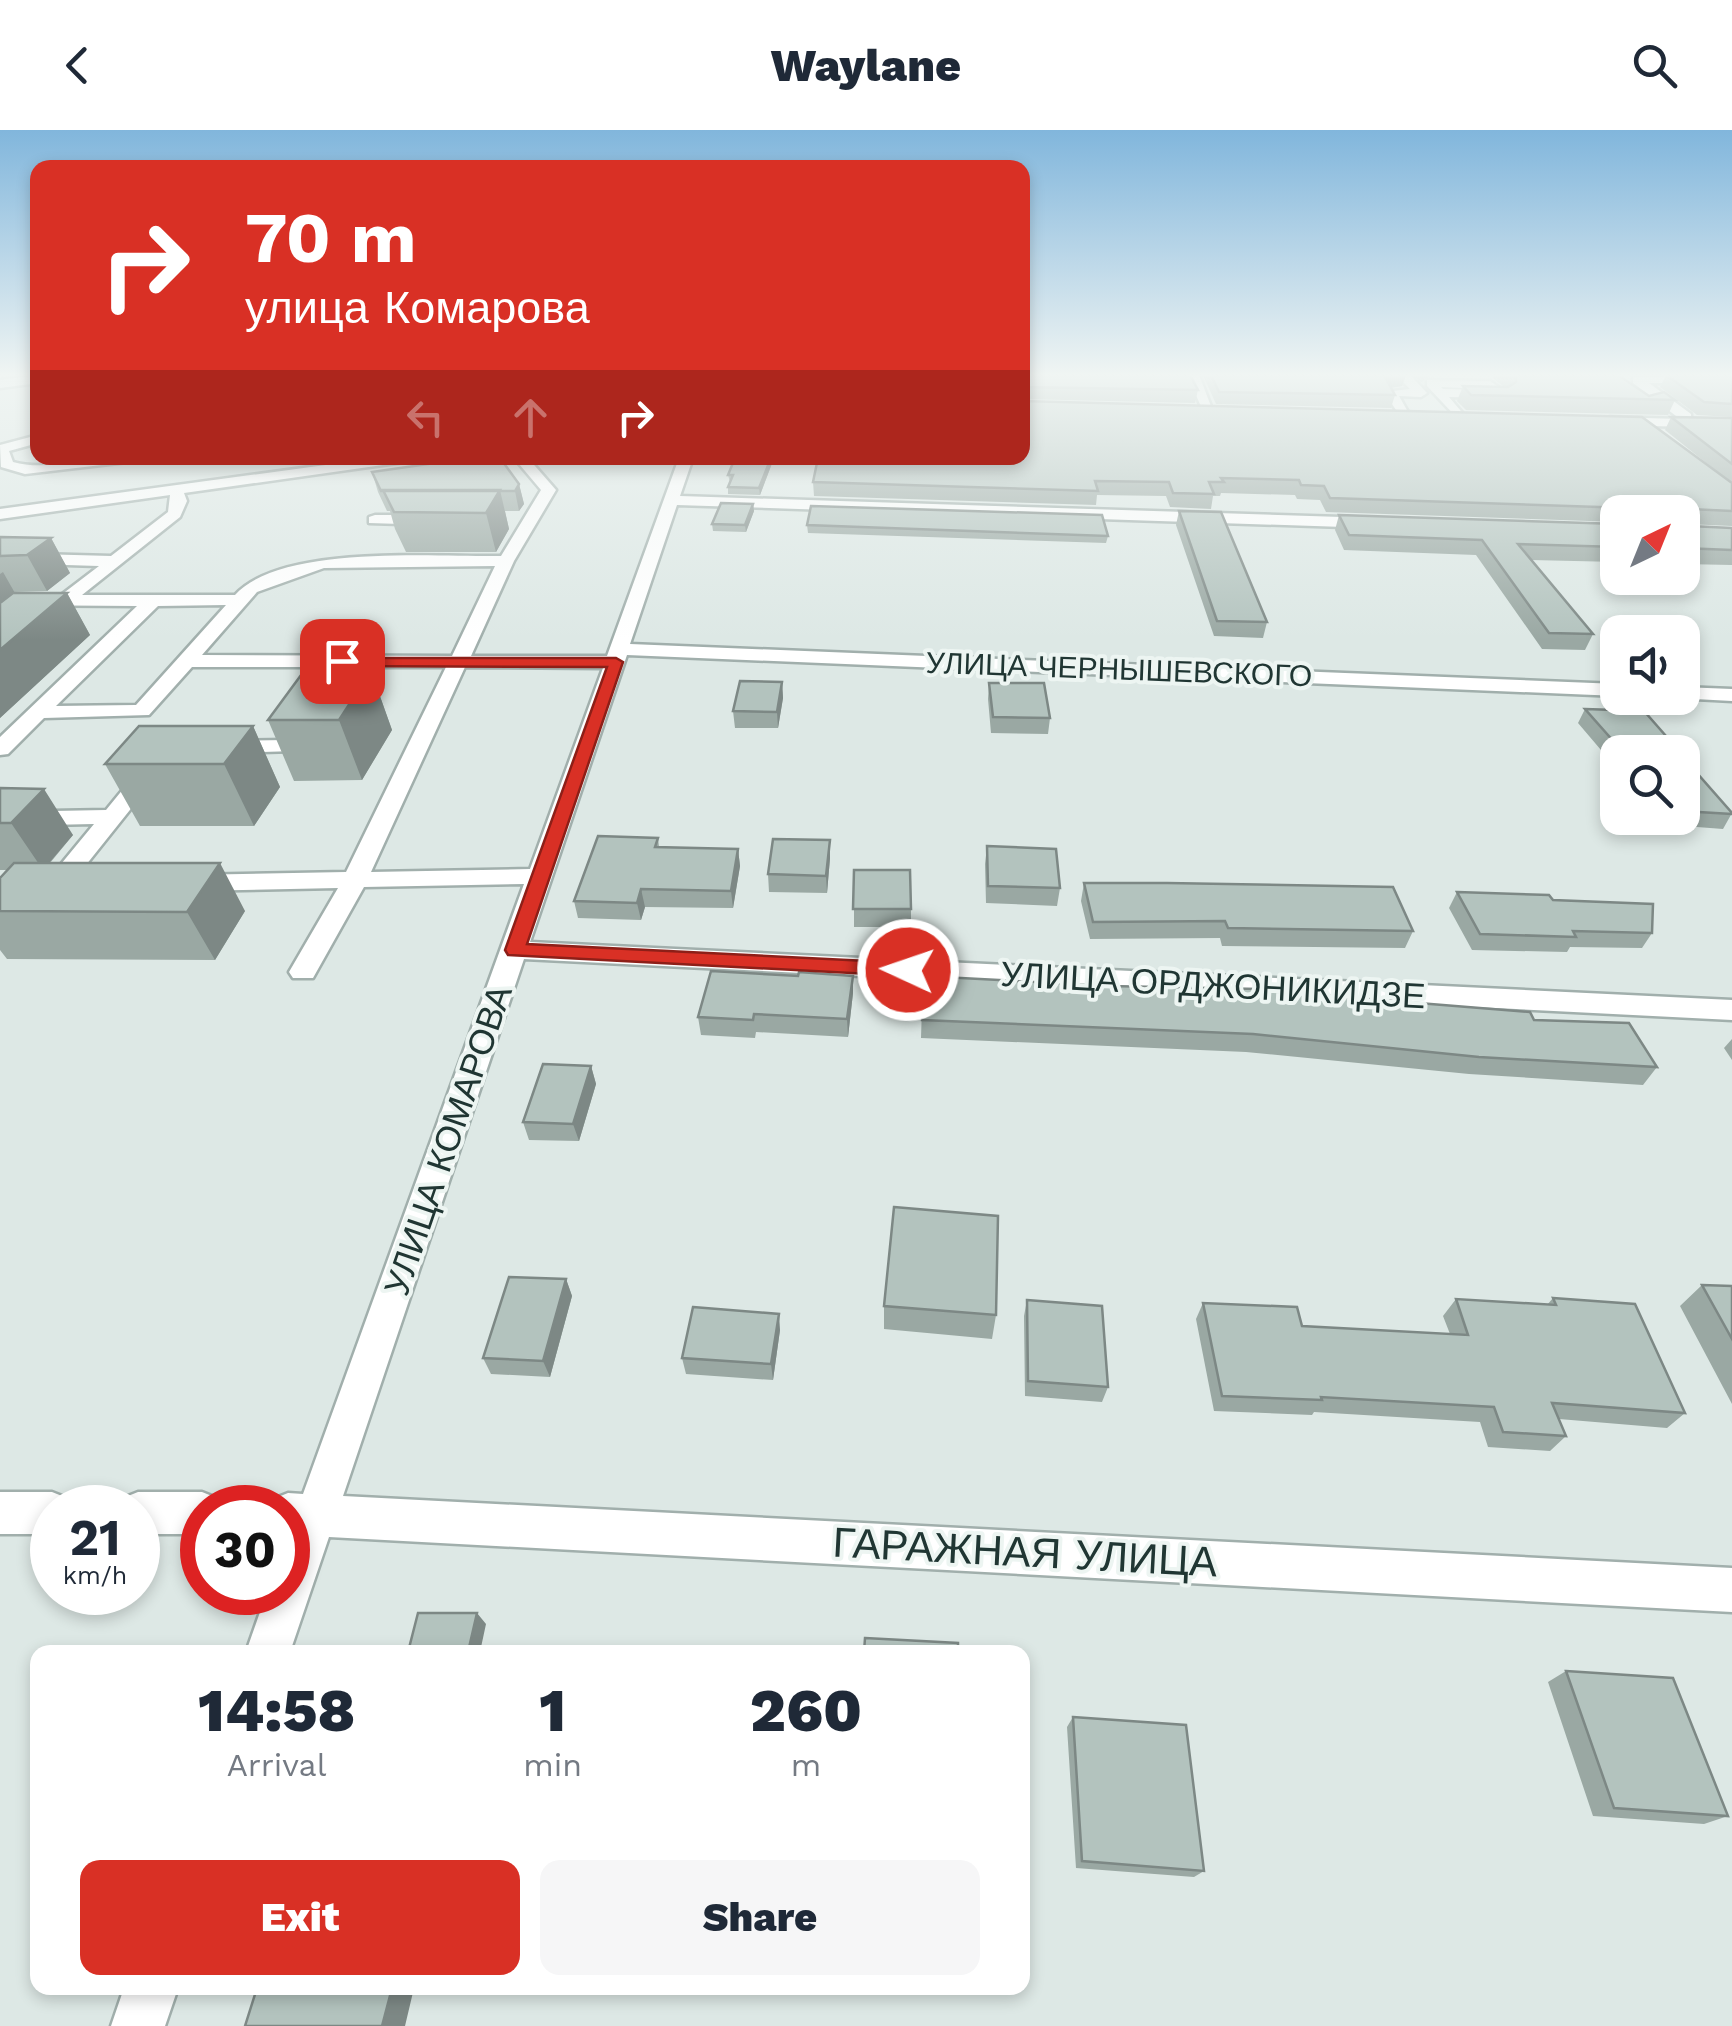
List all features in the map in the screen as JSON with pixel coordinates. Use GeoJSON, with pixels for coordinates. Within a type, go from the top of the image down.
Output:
{"type":"FeatureCollection","features":[{"type":"Feature","properties":{"kind":"street"},"geometry":{"type":"LineString","coordinates":[[6,463],[25,470],[68,465]]}},
{"type":"Feature","properties":{"kind":"street"},"geometry":{"type":"LineString","coordinates":[[0,514],[351,465]]}},
{"type":"Feature","properties":{"kind":"street"},"geometry":{"type":"LineString","coordinates":[[303,972],[355,880],[506,561],[548,490],[526,465]]}},
{"type":"Feature","properties":{"kind":"street","name":"УЛИЦА КОМАРОВА"},"geometry":{"type":"LineString","coordinates":[[310,1493],[515,950],[684,465]]}},
{"type":"Feature","properties":{"kind":"street"},"geometry":{"type":"LineString","coordinates":[[26,621],[116,561],[174,514],[180,501],[176,489]]}},
{"type":"Feature","properties":{"kind":"street"},"geometry":{"type":"LineString","coordinates":[[673,500],[1401,524]]}},
{"type":"Feature","properties":{"kind":"street"},"geometry":{"type":"LineString","coordinates":[[375,520],[453,520]]}},
{"type":"Feature","properties":{"kind":"street"},"geometry":{"type":"LineString","coordinates":[[511,520],[531,520]]}},
{"type":"Feature","properties":{"kind":"street"},"geometry":{"type":"LineString","coordinates":[[0,558],[116,561]]}},
{"type":"Feature","properties":{"kind":"street"},"geometry":{"type":"LineString","coordinates":[[40,712],[142,711],[251,588],[322,564],[506,561]]}},
{"type":"Feature","properties":{"kind":"street"},"geometry":{"type":"LineString","coordinates":[[0,600],[241,600]]}},
{"type":"Feature","properties":{"kind":"street"},"geometry":{"type":"LineString","coordinates":[[0,749],[153,601]]}},
{"type":"Feature","properties":{"kind":"street","name":"УЛИЦА ЧЕРНЫШЕВСКОГО"},"geometry":{"type":"LineString","coordinates":[[187,661],[460,662],[618,656],[1600,689]]}},
{"type":"Feature","properties":{"kind":"street"},"geometry":{"type":"LineString","coordinates":[[1700,694],[1732,695]]}},
{"type":"Feature","properties":{"kind":"street"},"geometry":{"type":"LineString","coordinates":[[208,748],[288,746]]}},
{"type":"Feature","properties":{"kind":"street"},"geometry":{"type":"LineString","coordinates":[[96,885],[47,886],[112,817],[168,748]]}},
{"type":"Feature","properties":{"kind":"street"},"geometry":{"type":"LineString","coordinates":[[0,819],[112,817]]}},
{"type":"Feature","properties":{"kind":"street"},"geometry":{"type":"LineString","coordinates":[[156,884],[540,876]]}},
{"type":"Feature","properties":{"kind":"street","name":"УЛИЦА ОРДЖОНИКИДЗЕ"},"geometry":{"type":"LineString","coordinates":[[515,950],[1732,1010]]}},
{"type":"Feature","properties":{"kind":"street"},"geometry":{"type":"LineString","coordinates":[[0,1513],[30,1513]]}},
{"type":"Feature","properties":{"kind":"street","name":"ГАРАЖНАЯ УЛИЦА"},"geometry":{"type":"LineString","coordinates":[[310,1514],[1732,1590]]}},
{"type":"Feature","properties":{"kind":"street","name":"УЛИЦА КОМАРОВА"},"geometry":{"type":"LineString","coordinates":[[270,1645],[277,1615]]}},
{"type":"Feature","properties":{"kind":"street"},"geometry":{"type":"LineString","coordinates":[[138,2026],[149,1995]]}},
{"type":"Feature","properties":{"kind":"building"},"geometry":{"type":"Polygon","coordinates":[[[1705,463],[1732,483],[1732,511],[1700,509],[1700,495],[1600,495],[1600,507],[1330,498],[1324,486],[1301,485],[1299,480],[1221,478],[1224,482],[1209,482],[1214,494],[1173,493],[1169,482],[1095,481],[1098,491],[813,482],[817,465],[1705,463]]]}},
{"type":"Feature","properties":{"kind":"building"},"geometry":{"type":"Polygon","coordinates":[[[421,465],[505,465],[519,484],[515,491],[381,491],[372,472],[421,465]]]}},
{"type":"Feature","properties":{"kind":"building"},"geometry":{"type":"Polygon","coordinates":[[[732,465],[768,465],[759,488],[728,487],[733,475],[728,475],[732,465]]]}},
{"type":"Feature","properties":{"kind":"building"},"geometry":{"type":"Polygon","coordinates":[[[383,490],[500,490],[486,513],[394,512],[383,490]]]}},
{"type":"Feature","properties":{"kind":"building"},"geometry":{"type":"Polygon","coordinates":[[[721,503],[753,504],[745,525],[712,524],[721,503]]]}},
{"type":"Feature","properties":{"kind":"building"},"geometry":{"type":"Polygon","coordinates":[[[811,506],[1102,515],[1108,536],[807,525],[811,506]]]}},
{"type":"Feature","properties":{"kind":"building"},"geometry":{"type":"Polygon","coordinates":[[[1179,511],[1221,512],[1267,622],[1217,621],[1179,511]]]}},
{"type":"Feature","properties":{"kind":"building"},"geometry":{"type":"Polygon","coordinates":[[[1339,515],[1600,523],[1600,546],[1518,544],[1593,634],[1549,633],[1482,540],[1349,535],[1339,515]]]}},
{"type":"Feature","properties":{"kind":"building"},"geometry":{"type":"Polygon","coordinates":[[[1700,526],[1732,528],[1732,550],[1700,549],[1700,526]]]}},
{"type":"Feature","properties":{"kind":"building"},"geometry":{"type":"Polygon","coordinates":[[[0,537],[51,538],[27,555],[0,556],[0,537]]]}},
{"type":"Feature","properties":{"kind":"building"},"geometry":{"type":"Polygon","coordinates":[[[13,593],[67,593],[0,650],[0,603],[13,593]]]}},
{"type":"Feature","properties":{"kind":"building"},"geometry":{"type":"Polygon","coordinates":[[[304,671],[371,671],[339,720],[268,720],[304,671]]]}},
{"type":"Feature","properties":{"kind":"building"},"geometry":{"type":"Polygon","coordinates":[[[740,681],[782,682],[777,712],[733,711],[740,681]]]}},
{"type":"Feature","properties":{"kind":"building"},"geometry":{"type":"Polygon","coordinates":[[[989,683],[1044,683],[1050,718],[993,717],[989,683]]]}},
{"type":"Feature","properties":{"kind":"building"},"geometry":{"type":"Polygon","coordinates":[[[1585,709],[1600,710],[1600,715],[1648,715],[1665,735],[1608,735],[1585,709]]]}},
{"type":"Feature","properties":{"kind":"building"},"geometry":{"type":"Polygon","coordinates":[[[139,726],[253,726],[224,764],[105,764],[139,726]]]}},
{"type":"Feature","properties":{"kind":"building"},"geometry":{"type":"Polygon","coordinates":[[[1700,777],[1732,813],[1700,812],[1700,777]]]}},
{"type":"Feature","properties":{"kind":"building"},"geometry":{"type":"Polygon","coordinates":[[[0,788],[44,789],[11,823],[0,823],[0,788]]]}},
{"type":"Feature","properties":{"kind":"building"},"geometry":{"type":"Polygon","coordinates":[[[598,836],[658,838],[655,847],[738,849],[731,891],[641,889],[637,903],[574,901],[598,836]]]}},
{"type":"Feature","properties":{"kind":"building"},"geometry":{"type":"Polygon","coordinates":[[[773,839],[830,840],[826,876],[768,874],[773,839]]]}},
{"type":"Feature","properties":{"kind":"building"},"geometry":{"type":"Polygon","coordinates":[[[987,846],[1056,849],[1060,888],[988,886],[987,846]]]}},
{"type":"Feature","properties":{"kind":"building"},"geometry":{"type":"Polygon","coordinates":[[[14,863],[220,863],[187,912],[0,911],[0,878],[14,863]]]}},
{"type":"Feature","properties":{"kind":"building"},"geometry":{"type":"Polygon","coordinates":[[[854,870],[910,870],[911,909],[853,909],[854,870]]]}},
{"type":"Feature","properties":{"kind":"building"},"geometry":{"type":"Polygon","coordinates":[[[1084,883],[1393,887],[1413,931],[1228,928],[1225,921],[1093,922],[1084,883]]]}},
{"type":"Feature","properties":{"kind":"building"},"geometry":{"type":"Polygon","coordinates":[[[1457,892],[1653,904],[1652,933],[1573,931],[1576,937],[1480,934],[1457,892]]]}},
{"type":"Feature","properties":{"kind":"building"},"geometry":{"type":"Polygon","coordinates":[[[711,971],[853,976],[847,1019],[754,1014],[753,1020],[698,1017],[711,971]]]}},
{"type":"Feature","properties":{"kind":"building"},"geometry":{"type":"Polygon","coordinates":[[[923,976],[1109,986],[1307,990],[1308,994],[1530,1012],[1534,1020],[1629,1023],[1657,1067],[1479,1057],[1253,1034],[922,1020],[923,976]]]}},
{"type":"Feature","properties":{"kind":"building"},"geometry":{"type":"Polygon","coordinates":[[[543,1064],[591,1066],[573,1124],[523,1122],[543,1064]]]}},
{"type":"Feature","properties":{"kind":"building"},"geometry":{"type":"Polygon","coordinates":[[[894,1207],[998,1216],[996,1315],[884,1306],[894,1207]]]}},
{"type":"Feature","properties":{"kind":"building"},"geometry":{"type":"Polygon","coordinates":[[[509,1277],[566,1279],[543,1361],[483,1358],[509,1277]]]}},
{"type":"Feature","properties":{"kind":"building"},"geometry":{"type":"Polygon","coordinates":[[[1702,1285],[1732,1286],[1732,1339],[1702,1285]]]}},
{"type":"Feature","properties":{"kind":"building"},"geometry":{"type":"Polygon","coordinates":[[[1553,1298],[1635,1304],[1685,1413],[1552,1403],[1566,1436],[1503,1432],[1494,1407],[1321,1397],[1322,1400],[1222,1396],[1203,1303],[1297,1307],[1302,1326],[1468,1335],[1456,1299],[1556,1305],[1553,1298]]]}},
{"type":"Feature","properties":{"kind":"building"},"geometry":{"type":"Polygon","coordinates":[[[1027,1300],[1102,1306],[1108,1387],[1028,1381],[1027,1300]]]}},
{"type":"Feature","properties":{"kind":"building"},"geometry":{"type":"Polygon","coordinates":[[[693,1307],[779,1314],[771,1364],[682,1358],[693,1307]]]}},
{"type":"Feature","properties":{"kind":"building"},"geometry":{"type":"Polygon","coordinates":[[[418,1613],[477,1613],[470,1645],[410,1645],[418,1613]]]}},
{"type":"Feature","properties":{"kind":"building"},"geometry":{"type":"Polygon","coordinates":[[[865,1638],[958,1643],[958,1645],[864,1645],[865,1638]]]}},
{"type":"Feature","properties":{"kind":"building"},"geometry":{"type":"Polygon","coordinates":[[[1566,1671],[1673,1678],[1728,1816],[1614,1808],[1566,1671]]]}},
{"type":"Feature","properties":{"kind":"building"},"geometry":{"type":"Polygon","coordinates":[[[1073,1717],[1186,1725],[1204,1871],[1082,1861],[1073,1717]]]}},
{"type":"Feature","properties":{"kind":"building"},"geometry":{"type":"Polygon","coordinates":[[[255,1995],[390,1995],[382,2026],[245,2026],[255,1995]]]}},
{"type":"Feature","properties":{"kind":"route"},"geometry":{"type":"LineString","coordinates":[[342,661],[616,662],[515,950],[908,970]]}}]}
